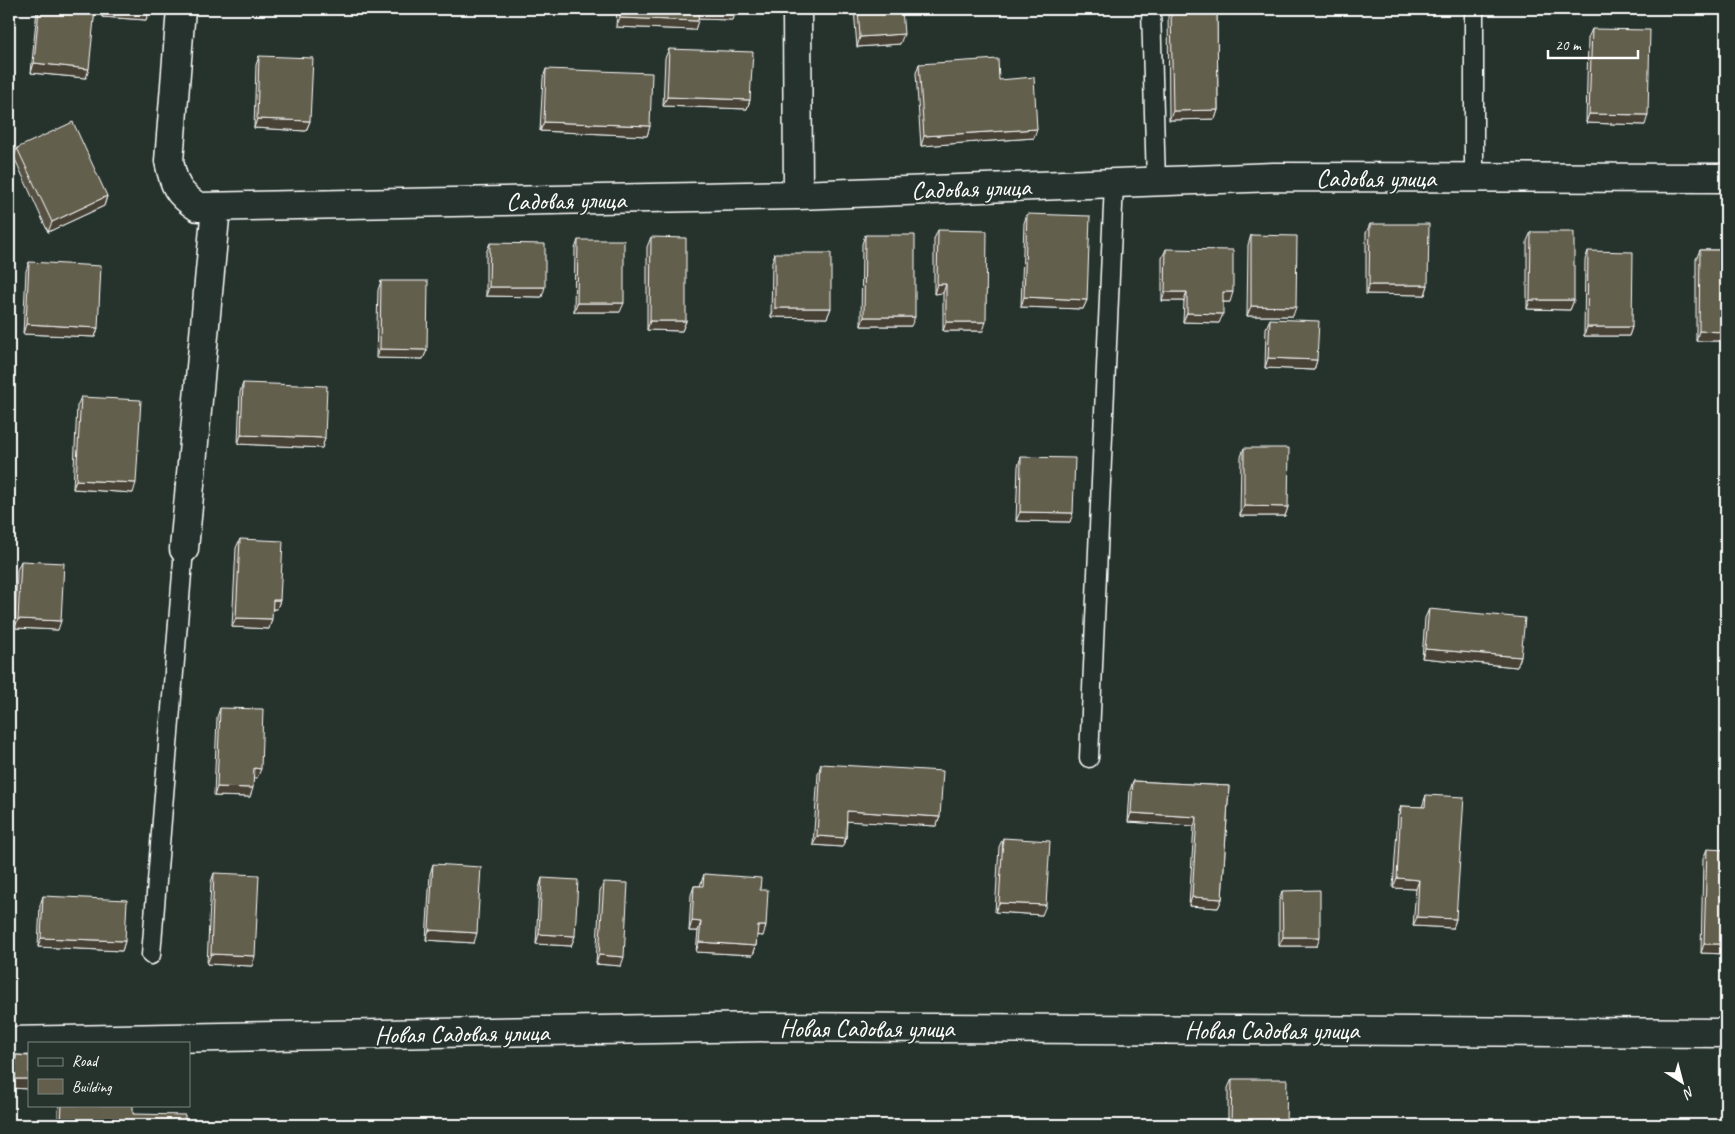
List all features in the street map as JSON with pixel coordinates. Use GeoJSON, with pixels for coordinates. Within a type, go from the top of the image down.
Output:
{"type":"FeatureCollection","features":[{"type":"Feature","properties":{"kind":"street","name":"Садовая улица"},"geometry":{"type":"LineString","coordinates":[[181,9],[169,161],[173,180],[183,198],[198,207],[798,195],[1274,177],[1726,178]]}},
{"type":"Feature","properties":{"kind":"street"},"geometry":{"type":"LineString","coordinates":[[797,9],[798,195]]}},
{"type":"Feature","properties":{"kind":"street"},"geometry":{"type":"LineString","coordinates":[[184,549],[216,207]]}},
{"type":"Feature","properties":{"kind":"street","name":"Новая Садовая улица"},"geometry":{"type":"LineString","coordinates":[[9,1041],[765,1027],[1726,1033]]}},
{"type":"Feature","properties":{"kind":"lane"},"geometry":{"type":"LineString","coordinates":[[1151,9],[1156,182]]}},
{"type":"Feature","properties":{"kind":"lane"},"geometry":{"type":"LineString","coordinates":[[1474,9],[1474,178]]}},
{"type":"Feature","properties":{"kind":"lane"},"geometry":{"type":"LineString","coordinates":[[1089,758],[1114,183]]}},
{"type":"Feature","properties":{"kind":"lane"},"geometry":{"type":"LineString","coordinates":[[151,955],[184,549]]}},
{"type":"Feature","properties":{"kind":"building"},"geometry":{"type":"Polygon","coordinates":[[[39,9],[95,9],[89,69],[34,63],[39,9]]]}},
{"type":"Feature","properties":{"kind":"building"},"geometry":{"type":"Polygon","coordinates":[[[121,9],[150,9],[149,11],[121,9]]]}},
{"type":"Feature","properties":{"kind":"building"},"geometry":{"type":"Polygon","coordinates":[[[620,9],[699,9],[698,21],[620,18],[620,9]]]}},
{"type":"Feature","properties":{"kind":"building"},"geometry":{"type":"Polygon","coordinates":[[[699,9],[736,9],[736,11],[699,9]]]}},
{"type":"Feature","properties":{"kind":"building"},"geometry":{"type":"Polygon","coordinates":[[[858,9],[902,9],[904,34],[860,37],[858,9]]]}},
{"type":"Feature","properties":{"kind":"building"},"geometry":{"type":"Polygon","coordinates":[[[1171,9],[1217,9],[1218,110],[1173,111],[1171,9]]]}},
{"type":"Feature","properties":{"kind":"building"},"geometry":{"type":"Polygon","coordinates":[[[1592,29],[1650,30],[1648,115],[1589,114],[1592,29]]]}},
{"type":"Feature","properties":{"kind":"building"},"geometry":{"type":"Polygon","coordinates":[[[669,49],[753,52],[750,100],[667,97],[669,49]]]}},
{"type":"Feature","properties":{"kind":"building"},"geometry":{"type":"Polygon","coordinates":[[[259,56],[313,58],[310,121],[257,119],[259,56]]]}},
{"type":"Feature","properties":{"kind":"building"},"geometry":{"type":"Polygon","coordinates":[[[998,59],[999,80],[1034,77],[1037,129],[924,136],[919,64],[998,59]]]}},
{"type":"Feature","properties":{"kind":"building"},"geometry":{"type":"Polygon","coordinates":[[[546,69],[652,73],[650,126],[544,122],[546,69]]]}},
{"type":"Feature","properties":{"kind":"building"},"geometry":{"type":"Polygon","coordinates":[[[73,122],[107,196],[52,222],[17,148],[73,122]]]}},
{"type":"Feature","properties":{"kind":"building"},"geometry":{"type":"Polygon","coordinates":[[[1027,214],[1090,216],[1087,300],[1024,297],[1027,214]]]}},
{"type":"Feature","properties":{"kind":"building"},"geometry":{"type":"Polygon","coordinates":[[[1370,224],[1429,224],[1428,285],[1369,285],[1370,224]]]}},
{"type":"Feature","properties":{"kind":"building"},"geometry":{"type":"Polygon","coordinates":[[[938,230],[987,231],[986,322],[946,322],[946,284],[937,284],[938,230]]]}},
{"type":"Feature","properties":{"kind":"building"},"geometry":{"type":"Polygon","coordinates":[[[1531,232],[1574,232],[1574,300],[1530,300],[1531,232]]]}},
{"type":"Feature","properties":{"kind":"building"},"geometry":{"type":"Polygon","coordinates":[[[865,235],[915,235],[915,317],[864,317],[865,235]]]}},
{"type":"Feature","properties":{"kind":"building"},"geometry":{"type":"Polygon","coordinates":[[[1251,235],[1297,236],[1296,307],[1251,306],[1251,235]]]}},
{"type":"Feature","properties":{"kind":"building"},"geometry":{"type":"Polygon","coordinates":[[[651,237],[686,238],[686,321],[650,321],[651,237]]]}},
{"type":"Feature","properties":{"kind":"building"},"geometry":{"type":"Polygon","coordinates":[[[578,240],[624,240],[624,303],[577,303],[578,240]]]}},
{"type":"Feature","properties":{"kind":"building"},"geometry":{"type":"Polygon","coordinates":[[[490,243],[545,244],[545,287],[489,287],[490,243]]]}},
{"type":"Feature","properties":{"kind":"building"},"geometry":{"type":"Polygon","coordinates":[[[1166,249],[1233,250],[1233,292],[1223,292],[1223,314],[1187,313],[1187,292],[1165,292],[1166,249]]]}},
{"type":"Feature","properties":{"kind":"building"},"geometry":{"type":"Polygon","coordinates":[[[1700,250],[1726,250],[1726,332],[1699,331],[1700,250]]]}},
{"type":"Feature","properties":{"kind":"building"},"geometry":{"type":"Polygon","coordinates":[[[1588,251],[1633,252],[1632,327],[1587,327],[1588,251]]]}},
{"type":"Feature","properties":{"kind":"building"},"geometry":{"type":"Polygon","coordinates":[[[775,253],[831,253],[831,308],[775,308],[775,253]]]}},
{"type":"Feature","properties":{"kind":"building"},"geometry":{"type":"Polygon","coordinates":[[[29,262],[101,266],[98,328],[26,324],[29,262]]]}},
{"type":"Feature","properties":{"kind":"building"},"geometry":{"type":"Polygon","coordinates":[[[381,281],[428,281],[427,350],[380,349],[381,281]]]}},
{"type":"Feature","properties":{"kind":"building"},"geometry":{"type":"Polygon","coordinates":[[[1270,319],[1319,321],[1317,360],[1268,358],[1270,319]]]}},
{"type":"Feature","properties":{"kind":"building"},"geometry":{"type":"Polygon","coordinates":[[[243,383],[327,386],[325,438],[241,435],[243,383]]]}},
{"type":"Feature","properties":{"kind":"building"},"geometry":{"type":"Polygon","coordinates":[[[81,397],[141,400],[136,483],[76,480],[81,397]]]}},
{"type":"Feature","properties":{"kind":"building"},"geometry":{"type":"Polygon","coordinates":[[[1244,448],[1289,448],[1288,507],[1244,506],[1244,448]]]}},
{"type":"Feature","properties":{"kind":"building"},"geometry":{"type":"Polygon","coordinates":[[[1021,457],[1075,458],[1073,513],[1020,512],[1021,457]]]}},
{"type":"Feature","properties":{"kind":"building"},"geometry":{"type":"Polygon","coordinates":[[[240,539],[283,541],[280,600],[273,600],[272,619],[236,618],[240,539]]]}},
{"type":"Feature","properties":{"kind":"building"},"geometry":{"type":"Polygon","coordinates":[[[21,561],[64,563],[61,621],[18,619],[21,561]]]}},
{"type":"Feature","properties":{"kind":"building"},"geometry":{"type":"Polygon","coordinates":[[[1429,609],[1525,618],[1521,657],[1425,649],[1429,609]]]}},
{"type":"Feature","properties":{"kind":"building"},"geometry":{"type":"Polygon","coordinates":[[[220,708],[263,709],[261,769],[254,768],[253,788],[217,787],[220,708]]]}},
{"type":"Feature","properties":{"kind":"building"},"geometry":{"type":"Polygon","coordinates":[[[821,764],[943,771],[940,817],[847,811],[846,838],[817,836],[821,764]]]}},
{"type":"Feature","properties":{"kind":"building"},"geometry":{"type":"Polygon","coordinates":[[[1133,781],[1229,786],[1222,899],[1192,897],[1197,817],[1131,813],[1133,781]]]}},
{"type":"Feature","properties":{"kind":"building"},"geometry":{"type":"Polygon","coordinates":[[[1426,795],[1464,797],[1456,919],[1417,917],[1419,880],[1397,878],[1401,806],[1425,807],[1426,795]]]}},
{"type":"Feature","properties":{"kind":"building"},"geometry":{"type":"Polygon","coordinates":[[[1003,838],[1050,841],[1046,905],[999,903],[1003,838]]]}},
{"type":"Feature","properties":{"kind":"building"},"geometry":{"type":"Polygon","coordinates":[[[1707,849],[1726,850],[1726,944],[1704,944],[1707,849]]]}},
{"type":"Feature","properties":{"kind":"building"},"geometry":{"type":"Polygon","coordinates":[[[433,864],[481,867],[477,933],[429,930],[433,864]]]}},
{"type":"Feature","properties":{"kind":"building"},"geometry":{"type":"Polygon","coordinates":[[[214,873],[259,875],[255,956],[211,954],[214,873]]]}},
{"type":"Feature","properties":{"kind":"building"},"geometry":{"type":"Polygon","coordinates":[[[704,874],[761,878],[760,890],[768,890],[766,926],[758,926],[756,946],[699,942],[701,922],[692,921],[694,886],[703,886],[704,874]]]}},
{"type":"Feature","properties":{"kind":"building"},"geometry":{"type":"Polygon","coordinates":[[[542,878],[578,880],[575,936],[539,934],[542,878]]]}},
{"type":"Feature","properties":{"kind":"building"},"geometry":{"type":"Polygon","coordinates":[[[604,882],[628,883],[624,957],[599,955],[604,882]]]}},
{"type":"Feature","properties":{"kind":"building"},"geometry":{"type":"Polygon","coordinates":[[[1320,890],[1320,937],[1283,937],[1282,891],[1320,890]]]}},
{"type":"Feature","properties":{"kind":"building"},"geometry":{"type":"Polygon","coordinates":[[[43,896],[127,900],[125,941],[41,938],[43,896]]]}},
{"type":"Feature","properties":{"kind":"building"},"geometry":{"type":"Polygon","coordinates":[[[16,1055],[28,1056],[28,1079],[15,1079],[16,1055]]]}},
{"type":"Feature","properties":{"kind":"building"},"geometry":{"type":"Polygon","coordinates":[[[1232,1079],[1287,1079],[1286,1124],[1231,1124],[1232,1079]]]}},
{"type":"Feature","properties":{"kind":"building"},"geometry":{"type":"Polygon","coordinates":[[[62,1106],[133,1106],[133,1114],[185,1115],[185,1125],[61,1125],[62,1106]]]}}]}
